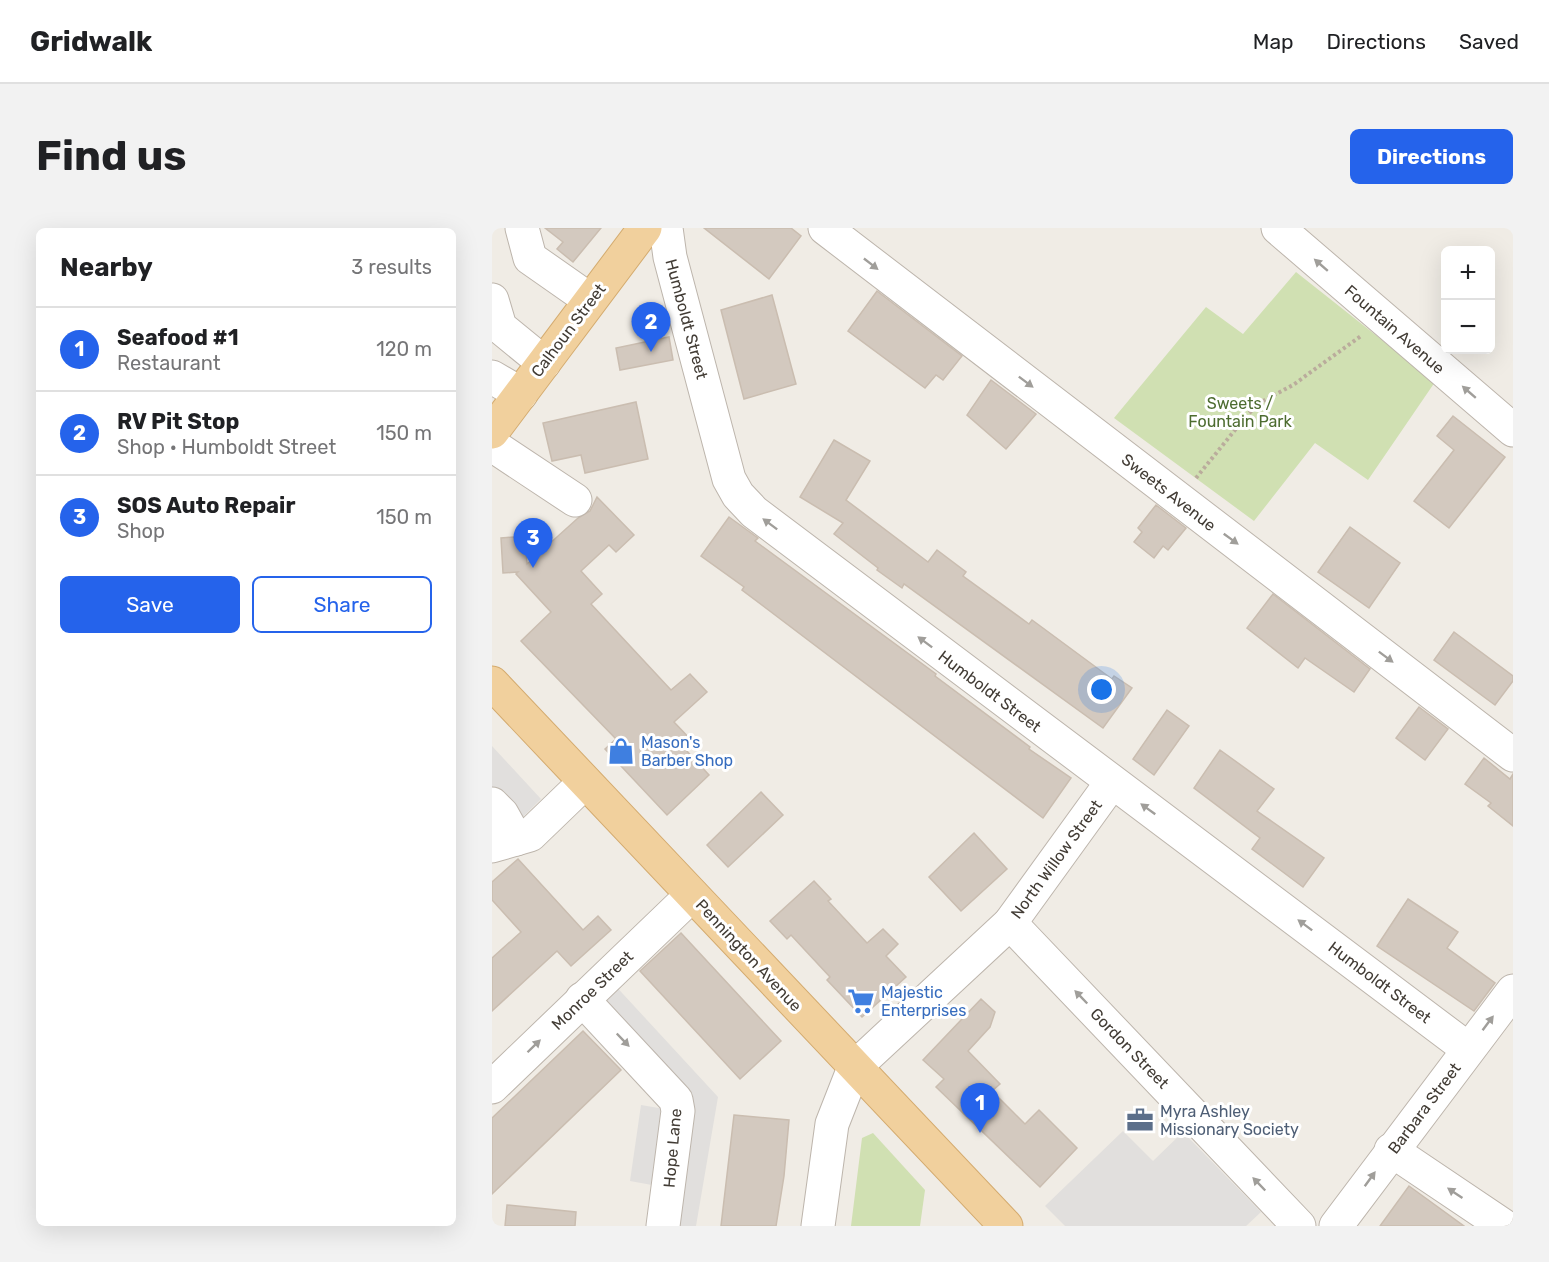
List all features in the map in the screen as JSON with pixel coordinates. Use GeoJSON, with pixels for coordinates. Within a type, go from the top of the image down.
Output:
{"type":"FeatureCollection","features":[{"type":"Feature","properties":{"kind":"main road","name":"Calhoun Street"},"geometry":{"type":"LineString","coordinates":[[492,432],[645,228]]}},
{"type":"Feature","properties":{"kind":"main road","name":"Pennington Avenue"},"geometry":{"type":"LineString","coordinates":[[492,683],[1006,1226]]}},
{"type":"Feature","properties":{"kind":"street"},"geometry":{"type":"LineString","coordinates":[[522,228],[530,258],[590,300]]}},
{"type":"Feature","properties":{"kind":"street","name":"Humboldt Street"},"geometry":{"type":"LineString","coordinates":[[666,228],[670,257],[729,479],[738,495],[754,512],[1468,1049]]}},
{"type":"Feature","properties":{"kind":"street","name":"Sweets Avenue"},"geometry":{"type":"LineString","coordinates":[[825,228],[1513,755]]}},
{"type":"Feature","properties":{"kind":"street","name":"Fountain Avenue"},"geometry":{"type":"LineString","coordinates":[[1278,228],[1513,430]]}},
{"type":"Feature","properties":{"kind":"street"},"geometry":{"type":"LineString","coordinates":[[495,319],[544,363]]}},
{"type":"Feature","properties":{"kind":"street"},"geometry":{"type":"LineString","coordinates":[[492,377],[520,394]]}},
{"type":"Feature","properties":{"kind":"street"},"geometry":{"type":"LineString","coordinates":[[492,445],[575,500]]}},
{"type":"Feature","properties":{"kind":"street"},"geometry":{"type":"LineString","coordinates":[[492,804],[502,814],[504,843],[530,835],[585,782]]}},
{"type":"Feature","properties":{"kind":"street","name":"North Willow Street"},"geometry":{"type":"LineString","coordinates":[[818,1226],[832,1124],[854,1068],[1010,923],[1112,782]]}},
{"type":"Feature","properties":{"kind":"street","name":"Monroe Street"},"geometry":{"type":"LineString","coordinates":[[492,1087],[692,895]]}},
{"type":"Feature","properties":{"kind":"street","name":"Gordon Street"},"geometry":{"type":"LineString","coordinates":[[1010,923],[1299,1226]]}},
{"type":"Feature","properties":{"kind":"street","name":"Barbara Street"},"geometry":{"type":"LineString","coordinates":[[1336,1226],[1513,991]]}},
{"type":"Feature","properties":{"kind":"street","name":"Hope Lane"},"geometry":{"type":"LineString","coordinates":[[582,999],[676,1100],[678,1111],[663,1226]]}},
{"type":"Feature","properties":{"kind":"street"},"geometry":{"type":"LineString","coordinates":[[1391,1150],[1504,1226]]}},
{"type":"Feature","properties":{"kind":"path"},"geometry":{"type":"LineString","coordinates":[[1179,500],[1248,414],[1263,401],[1293,385],[1355,342],[1380,316]]}},
{"type":"Feature","properties":{"kind":"green space","name":"Sweets / Fountain Park"},"geometry":{"type":"Polygon","coordinates":[[[1296,272],[1435,382],[1368,480],[1315,443],[1254,521],[1114,418],[1206,307],[1243,334],[1296,272]]]}},
{"type":"Feature","properties":{"kind":"green space"},"geometry":{"type":"Polygon","coordinates":[[[873,1133],[925,1190],[920,1226],[851,1226],[862,1138],[873,1133]]]}},
{"type":"Feature","properties":{"kind":"shaded area"},"geometry":{"type":"Polygon","coordinates":[[[492,746],[541,799],[492,848],[492,746]]]}},
{"type":"Feature","properties":{"kind":"shaded area"},"geometry":{"type":"Polygon","coordinates":[[[611,981],[718,1097],[696,1226],[668,1226],[674,1189],[630,1181],[641,1105],[688,1113],[594,998],[611,981]]]}},
{"type":"Feature","properties":{"kind":"shaded area"},"geometry":{"type":"Polygon","coordinates":[[[1123,1131],[1153,1161],[1183,1132],[1261,1212],[1246,1226],[1065,1226],[1045,1206],[1123,1131]]]}},
{"type":"Feature","properties":{"kind":"building"},"geometry":{"type":"Polygon","coordinates":[[[545,228],[601,228],[573,262],[557,249],[563,242],[545,228]]]}},
{"type":"Feature","properties":{"kind":"building"},"geometry":{"type":"Polygon","coordinates":[[[704,228],[791,228],[801,236],[769,279],[704,228]]]}},
{"type":"Feature","properties":{"kind":"building"},"geometry":{"type":"Polygon","coordinates":[[[877,291],[962,356],[943,380],[936,375],[925,388],[848,331],[877,291]]]}},
{"type":"Feature","properties":{"kind":"building"},"geometry":{"type":"Polygon","coordinates":[[[772,295],[796,384],[744,399],[721,310],[772,295]]]}},
{"type":"Feature","properties":{"kind":"building"},"geometry":{"type":"Polygon","coordinates":[[[669,337],[673,360],[620,370],[616,348],[669,337]]]}},
{"type":"Feature","properties":{"kind":"building"},"geometry":{"type":"Polygon","coordinates":[[[991,380],[1036,414],[1006,449],[967,415],[991,380]]]}},
{"type":"Feature","properties":{"kind":"building"},"geometry":{"type":"Polygon","coordinates":[[[636,402],[648,459],[585,473],[581,455],[552,461],[543,423],[636,402]]]}},
{"type":"Feature","properties":{"kind":"building"},"geometry":{"type":"Polygon","coordinates":[[[1453,416],[1505,457],[1449,528],[1414,501],[1454,450],[1437,436],[1453,416]]]}},
{"type":"Feature","properties":{"kind":"building"},"geometry":{"type":"Polygon","coordinates":[[[834,440],[870,461],[846,500],[928,562],[937,550],[966,572],[963,576],[1029,624],[1032,620],[1112,679],[1114,676],[1132,688],[1103,728],[904,584],[902,588],[877,570],[878,568],[834,534],[843,523],[800,497],[834,440]]]}},
{"type":"Feature","properties":{"kind":"building"},"geometry":{"type":"Polygon","coordinates":[[[597,497],[634,535],[616,552],[609,545],[581,571],[602,594],[591,604],[671,690],[690,674],[707,692],[674,722],[693,742],[685,749],[709,775],[667,815],[605,749],[616,739],[521,641],[551,612],[516,574],[518,572],[503,573],[501,538],[525,536],[527,564],[578,518],[590,511],[597,497]]]}},
{"type":"Feature","properties":{"kind":"building"},"geometry":{"type":"Polygon","coordinates":[[[1156,505],[1186,528],[1168,550],[1163,546],[1154,558],[1134,542],[1142,532],[1138,528],[1156,505]]]}},
{"type":"Feature","properties":{"kind":"building"},"geometry":{"type":"Polygon","coordinates":[[[729,517],[758,538],[755,541],[936,674],[935,676],[1030,747],[1029,749],[1071,778],[1043,818],[742,590],[744,587],[701,556],[729,517]]]}},
{"type":"Feature","properties":{"kind":"building"},"geometry":{"type":"Polygon","coordinates":[[[1350,527],[1400,563],[1369,608],[1318,572],[1350,527]]]}},
{"type":"Feature","properties":{"kind":"building"},"geometry":{"type":"Polygon","coordinates":[[[1273,594],[1370,669],[1354,692],[1305,658],[1298,668],[1247,628],[1273,594]]]}},
{"type":"Feature","properties":{"kind":"building"},"geometry":{"type":"Polygon","coordinates":[[[1454,632],[1513,676],[1513,681],[1495,705],[1434,660],[1454,632]]]}},
{"type":"Feature","properties":{"kind":"building"},"geometry":{"type":"Polygon","coordinates":[[[1419,707],[1448,729],[1425,760],[1396,738],[1419,707]]]}},
{"type":"Feature","properties":{"kind":"building"},"geometry":{"type":"Polygon","coordinates":[[[1167,710],[1189,726],[1154,775],[1133,759],[1167,710]]]}},
{"type":"Feature","properties":{"kind":"building"},"geometry":{"type":"Polygon","coordinates":[[[1220,750],[1274,789],[1257,811],[1324,858],[1303,887],[1252,849],[1260,838],[1194,788],[1220,750]]]}},
{"type":"Feature","properties":{"kind":"building"},"geometry":{"type":"Polygon","coordinates":[[[1484,758],[1510,779],[1513,774],[1513,826],[1488,806],[1491,803],[1465,784],[1484,758]]]}},
{"type":"Feature","properties":{"kind":"building"},"geometry":{"type":"Polygon","coordinates":[[[761,792],[783,815],[728,867],[707,845],[761,792]]]}},
{"type":"Feature","properties":{"kind":"building"},"geometry":{"type":"Polygon","coordinates":[[[974,833],[1007,869],[961,911],[929,877],[974,833]]]}},
{"type":"Feature","properties":{"kind":"building"},"geometry":{"type":"Polygon","coordinates":[[[518,859],[583,930],[598,916],[611,930],[571,966],[557,951],[492,1011],[492,958],[521,932],[492,900],[492,882],[518,859]]]}},
{"type":"Feature","properties":{"kind":"building"},"geometry":{"type":"Polygon","coordinates":[[[814,881],[831,899],[828,901],[867,943],[883,929],[898,944],[886,956],[906,977],[862,1017],[827,980],[830,977],[791,935],[787,939],[770,921],[814,881]]]}},
{"type":"Feature","properties":{"kind":"building"},"geometry":{"type":"Polygon","coordinates":[[[1408,899],[1458,932],[1447,948],[1495,983],[1474,1011],[1377,946],[1408,899]]]}},
{"type":"Feature","properties":{"kind":"building"},"geometry":{"type":"Polygon","coordinates":[[[681,933],[781,1041],[740,1079],[640,971],[681,933]]]}},
{"type":"Feature","properties":{"kind":"building"},"geometry":{"type":"Polygon","coordinates":[[[981,999],[995,1012],[990,1027],[968,1051],[1000,1084],[992,1091],[1025,1124],[1039,1110],[1077,1148],[1040,1187],[936,1087],[944,1079],[923,1060],[981,999]]]}},
{"type":"Feature","properties":{"kind":"building"},"geometry":{"type":"Polygon","coordinates":[[[583,1031],[621,1070],[492,1194],[492,1118],[583,1031]]]}},
{"type":"Feature","properties":{"kind":"building"},"geometry":{"type":"Polygon","coordinates":[[[734,1115],[789,1120],[784,1176],[776,1226],[721,1226],[734,1115]]]}},
{"type":"Feature","properties":{"kind":"building"},"geometry":{"type":"Polygon","coordinates":[[[1409,1186],[1464,1226],[1380,1226],[1409,1186]]]}},
{"type":"Feature","properties":{"kind":"building"},"geometry":{"type":"Polygon","coordinates":[[[507,1205],[576,1212],[575,1226],[505,1226],[507,1205]]]}},
{"type":"Feature","properties":{"kind":"place","name":"RV Pit Stop"},"geometry":{"type":"Point","coordinates":[651,352]}},
{"type":"Feature","properties":{"kind":"place","name":"SOS Auto Repair"},"geometry":{"type":"Point","coordinates":[533,568]}},
{"type":"Feature","properties":{"kind":"place","name":"Mason's Barber Shop"},"geometry":{"type":"Point","coordinates":[621,751]}},
{"type":"Feature","properties":{"kind":"place","name":"Majestic Enterprises"},"geometry":{"type":"Point","coordinates":[861,1001]}},
{"type":"Feature","properties":{"kind":"place","name":"Myra Ashley Missionary Society"},"geometry":{"type":"Point","coordinates":[1140,1120]}},
{"type":"Feature","properties":{"kind":"place","name":"Seafood #1"},"geometry":{"type":"Point","coordinates":[980,1133]}}]}
